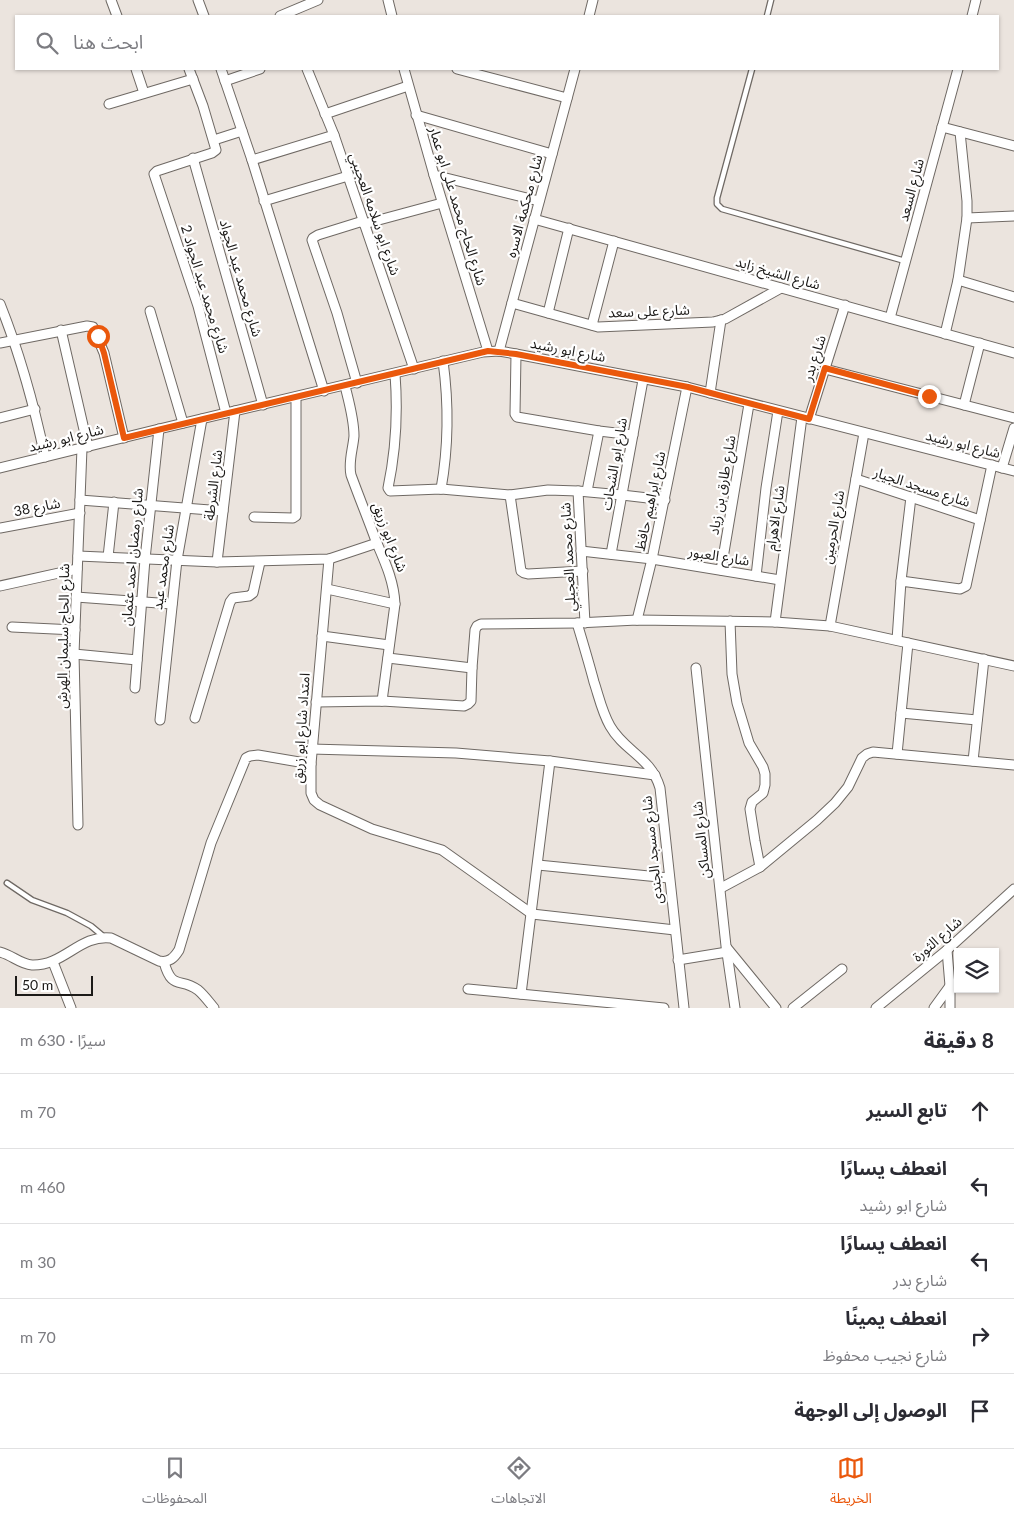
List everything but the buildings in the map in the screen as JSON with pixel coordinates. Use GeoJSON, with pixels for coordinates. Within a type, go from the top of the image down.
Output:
{"type":"FeatureCollection","features":[{"type":"Feature","properties":{"kind":"street"},"geometry":{"type":"LineString","coordinates":[[111,0],[117,15]]}},
{"type":"Feature","properties":{"kind":"street"},"geometry":{"type":"LineString","coordinates":[[198,0],[204,15]]}},
{"type":"Feature","properties":{"kind":"street"},"geometry":{"type":"LineString","coordinates":[[282,15],[318,0]]}},
{"type":"Feature","properties":{"kind":"street"},"geometry":{"type":"LineString","coordinates":[[388,0],[392,15]]}},
{"type":"Feature","properties":{"kind":"street"},"geometry":{"type":"LineString","coordinates":[[589,15],[593,0]]}},
{"type":"Feature","properties":{"kind":"street"},"geometry":{"type":"LineString","coordinates":[[972,15],[976,0]]}},
{"type":"Feature","properties":{"kind":"street"},"geometry":{"type":"LineString","coordinates":[[136,70],[144,93]]}},
{"type":"Feature","properties":{"kind":"street"},"geometry":{"type":"LineString","coordinates":[[189,70],[216,147],[215,151],[193,158]]}},
{"type":"Feature","properties":{"kind":"street"},"geometry":{"type":"LineString","coordinates":[[221,70],[252,160],[324,391]]}},
{"type":"Feature","properties":{"kind":"street"},"geometry":{"type":"LineString","coordinates":[[225,81],[257,70]]}},
{"type":"Feature","properties":{"kind":"street","name":"شارع ابو سلامه العجيبي"},"geometry":{"type":"LineString","coordinates":[[307,70],[334,135],[414,368]]}},
{"type":"Feature","properties":{"kind":"street","name":"شارع الحاج محمد على ابو عمار"},"geometry":{"type":"LineString","coordinates":[[404,70],[442,203],[488,351]]}},
{"type":"Feature","properties":{"kind":"street"},"geometry":{"type":"LineString","coordinates":[[461,70],[567,98]]}},
{"type":"Feature","properties":{"kind":"street","name":"شارع محكمة الاسره"},"geometry":{"type":"LineString","coordinates":[[499,351],[575,70]]}},
{"type":"Feature","properties":{"kind":"street","name":"شارع السعد"},"geometry":{"type":"LineString","coordinates":[[890,318],[958,70]]}},
{"type":"Feature","properties":{"kind":"street"},"geometry":{"type":"LineString","coordinates":[[109,104],[192,79]]}},
{"type":"Feature","properties":{"kind":"street"},"geometry":{"type":"LineString","coordinates":[[325,114],[408,86]]}},
{"type":"Feature","properties":{"kind":"street"},"geometry":{"type":"LineString","coordinates":[[416,115],[552,154]]}},
{"type":"Feature","properties":{"kind":"street"},"geometry":{"type":"LineString","coordinates":[[942,127],[1014,146]]}},
{"type":"Feature","properties":{"kind":"street"},"geometry":{"type":"LineString","coordinates":[[214,140],[242,131]]}},
{"type":"Feature","properties":{"kind":"street"},"geometry":{"type":"LineString","coordinates":[[945,334],[958,280],[968,218],[960,132]]}},
{"type":"Feature","properties":{"kind":"street"},"geometry":{"type":"LineString","coordinates":[[252,160],[334,135]]}},
{"type":"Feature","properties":{"kind":"street","name":"شارع محمد عبد الجواد 2"},"geometry":{"type":"LineString","coordinates":[[193,158],[157,170],[154,174],[198,306],[230,412]]}},
{"type":"Feature","properties":{"kind":"street","name":"شارع محمد عبد الجواد"},"geometry":{"type":"LineString","coordinates":[[193,158],[263,405]]}},
{"type":"Feature","properties":{"kind":"street"},"geometry":{"type":"LineString","coordinates":[[434,175],[540,201]]}},
{"type":"Feature","properties":{"kind":"street"},"geometry":{"type":"LineString","coordinates":[[264,201],[348,176]]}},
{"type":"Feature","properties":{"kind":"street"},"geometry":{"type":"LineString","coordinates":[[357,383],[337,313],[312,240],[318,235],[442,203]]}},
{"type":"Feature","properties":{"kind":"street"},"geometry":{"type":"LineString","coordinates":[[968,218],[1014,216]]}},
{"type":"Feature","properties":{"kind":"street","name":"شارع الشيخ زايد"},"geometry":{"type":"LineString","coordinates":[[534,218],[1014,353]]}},
{"type":"Feature","properties":{"kind":"street"},"geometry":{"type":"LineString","coordinates":[[548,313],[569,228]]}},
{"type":"Feature","properties":{"kind":"street"},"geometry":{"type":"LineString","coordinates":[[592,325],[614,241]]}},
{"type":"Feature","properties":{"kind":"street"},"geometry":{"type":"LineString","coordinates":[[958,280],[1014,297]]}},
{"type":"Feature","properties":{"kind":"street","name":"شارع على سعد"},"geometry":{"type":"LineString","coordinates":[[512,303],[605,327],[713,322],[721,320],[781,288]]}},
{"type":"Feature","properties":{"kind":"street"},"geometry":{"type":"LineString","coordinates":[[0,304],[14,339],[35,409],[45,457]]}},
{"type":"Feature","properties":{"kind":"street","name":"شارع بدر"},"geometry":{"type":"LineString","coordinates":[[806,418],[825,368],[845,306]]}},
{"type":"Feature","properties":{"kind":"street"},"geometry":{"type":"LineString","coordinates":[[150,311],[183,423]]}},
{"type":"Feature","properties":{"kind":"street"},"geometry":{"type":"LineString","coordinates":[[710,393],[721,320]]}},
{"type":"Feature","properties":{"kind":"street"},"geometry":{"type":"LineString","coordinates":[[0,343],[61,330],[89,326],[94,329],[104,353],[124,438]]}},
{"type":"Feature","properties":{"kind":"street","name":"شارع الحاج سليمان الهرش"},"geometry":{"type":"LineString","coordinates":[[61,330],[85,448],[80,500],[74,654],[78,825]]}},
{"type":"Feature","properties":{"kind":"street"},"geometry":{"type":"LineString","coordinates":[[964,405],[980,343]]}},
{"type":"Feature","properties":{"kind":"street","name":"شارع ابو رشيد"},"geometry":{"type":"LineString","coordinates":[[0,468],[443,361],[488,351],[499,351],[643,380],[688,387],[1014,471]]}},
{"type":"Feature","properties":{"kind":"street"},"geometry":{"type":"LineString","coordinates":[[516,354],[516,414],[518,418],[633,435]]}},
{"type":"Feature","properties":{"kind":"street"},"geometry":{"type":"LineString","coordinates":[[441,489],[446,464],[448,438],[447,395],[443,361]]}},
{"type":"Feature","properties":{"kind":"street"},"geometry":{"type":"LineString","coordinates":[[825,368],[1014,418]]}},
{"type":"Feature","properties":{"kind":"street"},"geometry":{"type":"LineString","coordinates":[[395,374],[397,420],[393,466],[388,488],[391,491],[441,489],[510,495],[548,490],[582,491],[665,500]]}},
{"type":"Feature","properties":{"kind":"street","name":"شارع ابو الشحات"},"geometry":{"type":"LineString","coordinates":[[611,554],[643,380]]}},
{"type":"Feature","properties":{"kind":"street","name":"شارع ابو زريق"},"geometry":{"type":"LineString","coordinates":[[345,386],[354,432],[350,471],[391,578],[395,604],[382,701]]}},
{"type":"Feature","properties":{"kind":"street","name":"شارع ابراهيم حافظ"},"geometry":{"type":"LineString","coordinates":[[637,620],[665,500],[688,387]]}},
{"type":"Feature","properties":{"kind":"street"},"geometry":{"type":"LineString","coordinates":[[254,517],[293,518],[296,516],[296,397]]}},
{"type":"Feature","properties":{"kind":"street","name":"شارع طارق بن زياد"},"geometry":{"type":"LineString","coordinates":[[721,570],[749,404]]}},
{"type":"Feature","properties":{"kind":"street"},"geometry":{"type":"LineString","coordinates":[[0,418],[35,409]]}},
{"type":"Feature","properties":{"kind":"street"},"geometry":{"type":"LineString","coordinates":[[756,576],[766,488],[778,411]]}},
{"type":"Feature","properties":{"kind":"street","name":"شارع الشرطة"},"geometry":{"type":"LineString","coordinates":[[217,562],[224,511],[230,412]]}},
{"type":"Feature","properties":{"kind":"street","name":"شارع الاهرام"},"geometry":{"type":"LineString","coordinates":[[775,622],[806,418]]}},
{"type":"Feature","properties":{"kind":"street","name":"شارع محمد عيد"},"geometry":{"type":"LineString","coordinates":[[160,720],[177,560],[202,419]]}},
{"type":"Feature","properties":{"kind":"street"},"geometry":{"type":"LineString","coordinates":[[1002,468],[1014,428]]}},
{"type":"Feature","properties":{"kind":"street","name":"شارع رمضان احمد عثمان"},"geometry":{"type":"LineString","coordinates":[[135,688],[145,559],[159,429]]}},
{"type":"Feature","properties":{"kind":"street","name":"شارع محمد العجيلي"},"geometry":{"type":"LineString","coordinates":[[581,623],[583,571],[582,491],[599,431]]}},
{"type":"Feature","properties":{"kind":"street","name":"شارع الحرمين"},"geometry":{"type":"LineString","coordinates":[[830,626],[864,433]]}},
{"type":"Feature","properties":{"kind":"street","name":"شارع مسجد الجيار"},"geometry":{"type":"LineString","coordinates":[[901,581],[964,588],[967,584],[992,465]]}},
{"type":"Feature","properties":{"kind":"street","name":"شارع مسجد الجيار"},"geometry":{"type":"LineString","coordinates":[[856,479],[980,520]]}},
{"type":"Feature","properties":{"kind":"street"},"geometry":{"type":"LineString","coordinates":[[510,495],[521,571],[524,574],[583,571]]}},
{"type":"Feature","properties":{"kind":"street"},"geometry":{"type":"LineString","coordinates":[[897,640],[901,581],[911,497]]}},
{"type":"Feature","properties":{"kind":"street"},"geometry":{"type":"LineString","coordinates":[[80,500],[224,511]]}},
{"type":"Feature","properties":{"kind":"street"},"geometry":{"type":"LineString","coordinates":[[108,558],[114,502]]}},
{"type":"Feature","properties":{"kind":"street","name":"شارع 38"},"geometry":{"type":"LineString","coordinates":[[0,528],[80,513]]}},
{"type":"Feature","properties":{"kind":"street"},"geometry":{"type":"LineString","coordinates":[[78,556],[217,562],[329,559],[377,543]]}},
{"type":"Feature","properties":{"kind":"street","name":"شارع العبور"},"geometry":{"type":"LineString","coordinates":[[582,551],[652,559],[780,580]]}},
{"type":"Feature","properties":{"kind":"street","name":"امتداد شارع ابو زريق"},"geometry":{"type":"LineString","coordinates":[[329,559],[311,764],[311,793],[314,800],[320,805],[372,829],[442,850],[532,914]]}},
{"type":"Feature","properties":{"kind":"street"},"geometry":{"type":"LineString","coordinates":[[195,718],[230,602],[233,598],[249,596],[252,593],[260,562]]}},
{"type":"Feature","properties":{"kind":"street"},"geometry":{"type":"LineString","coordinates":[[0,586],[77,569]]}},
{"type":"Feature","properties":{"kind":"street"},"geometry":{"type":"LineString","coordinates":[[326,588],[395,604]]}},
{"type":"Feature","properties":{"kind":"street"},"geometry":{"type":"LineString","coordinates":[[76,597],[172,604]]}},
{"type":"Feature","properties":{"kind":"street"},"geometry":{"type":"LineString","coordinates":[[316,702],[382,701],[464,706],[471,701],[475,630],[481,624],[581,623],[637,620],[775,622],[830,626],[1014,666]]}},
{"type":"Feature","properties":{"kind":"street"},"geometry":{"type":"LineString","coordinates":[[730,621],[732,674],[737,704],[749,743],[763,767],[764,774],[765,785],[763,793],[752,802],[750,809],[760,867]]}},
{"type":"Feature","properties":{"kind":"street","name":"شارع مسجد الجندى"},"geometry":{"type":"LineString","coordinates":[[581,623],[602,708],[610,726],[616,736],[645,761],[655,775],[660,788],[684,1008]]}},
{"type":"Feature","properties":{"kind":"street"},"geometry":{"type":"LineString","coordinates":[[12,627],[75,630]]}},
{"type":"Feature","properties":{"kind":"street"},"geometry":{"type":"LineString","coordinates":[[322,636],[390,645]]}},
{"type":"Feature","properties":{"kind":"street"},"geometry":{"type":"LineString","coordinates":[[897,754],[908,643]]}},
{"type":"Feature","properties":{"kind":"street"},"geometry":{"type":"LineString","coordinates":[[74,654],[137,660]]}},
{"type":"Feature","properties":{"kind":"street"},"geometry":{"type":"LineString","coordinates":[[388,658],[472,668]]}},
{"type":"Feature","properties":{"kind":"street"},"geometry":{"type":"LineString","coordinates":[[973,761],[984,659]]}},
{"type":"Feature","properties":{"kind":"street","name":"شارع المساكن"},"geometry":{"type":"LineString","coordinates":[[696,668],[735,1008]]}},
{"type":"Feature","properties":{"kind":"street"},"geometry":{"type":"LineString","coordinates":[[901,712],[977,720]]}},
{"type":"Feature","properties":{"kind":"street"},"geometry":{"type":"LineString","coordinates":[[312,749],[456,753],[550,761],[655,775]]}},
{"type":"Feature","properties":{"kind":"street"},"geometry":{"type":"LineString","coordinates":[[721,888],[760,867],[818,820],[848,787],[862,758],[867,754],[874,752],[1014,765]]}},
{"type":"Feature","properties":{"kind":"street"},"geometry":{"type":"LineString","coordinates":[[0,952],[8,954],[22,963],[43,964],[53,962],[97,937],[103,937],[112,938],[159,961],[164,962],[174,957],[179,950],[211,843],[246,758],[258,755],[311,764]]}},
{"type":"Feature","properties":{"kind":"street"},"geometry":{"type":"LineString","coordinates":[[521,994],[550,761]]}},
{"type":"Feature","properties":{"kind":"street"},"geometry":{"type":"LineString","coordinates":[[538,865],[669,878]]}},
{"type":"Feature","properties":{"kind":"street","name":"شارع الثورة"},"geometry":{"type":"LineString","coordinates":[[876,1008],[947,950],[1014,889]]}},
{"type":"Feature","properties":{"kind":"street"},"geometry":{"type":"LineString","coordinates":[[532,914],[675,930]]}},
{"type":"Feature","properties":{"kind":"street"},"geometry":{"type":"LineString","coordinates":[[678,960],[727,949],[776,1008]]}},
{"type":"Feature","properties":{"kind":"street"},"geometry":{"type":"LineString","coordinates":[[947,950],[950,1008]]}},
{"type":"Feature","properties":{"kind":"street"},"geometry":{"type":"LineString","coordinates":[[53,962],[71,1008]]}},
{"type":"Feature","properties":{"kind":"street"},"geometry":{"type":"LineString","coordinates":[[164,962],[170,978],[199,990],[214,1008]]}},
{"type":"Feature","properties":{"kind":"street"},"geometry":{"type":"LineString","coordinates":[[793,1008],[842,970]]}},
{"type":"Feature","properties":{"kind":"street"},"geometry":{"type":"LineString","coordinates":[[934,1008],[950,986]]}},
{"type":"Feature","properties":{"kind":"street"},"geometry":{"type":"LineString","coordinates":[[468,989],[664,1008]]}},
{"type":"Feature","properties":{"kind":"lane"},"geometry":{"type":"LineString","coordinates":[[767,15],[771,0]]}},
{"type":"Feature","properties":{"kind":"lane"},"geometry":{"type":"LineString","coordinates":[[752,70],[717,198],[717,204],[722,209],[905,261]]}},
{"type":"Feature","properties":{"kind":"lane"},"geometry":{"type":"LineString","coordinates":[[7,883],[32,900],[66,913],[91,926],[103,937]]}},
{"type":"Feature","properties":{"kind":"route"},"geometry":{"type":"LineString","coordinates":[[98,336],[104,353],[124,438],[488,351],[516,354],[643,380],[688,387],[809,419],[825,368],[929,396]]}}]}
